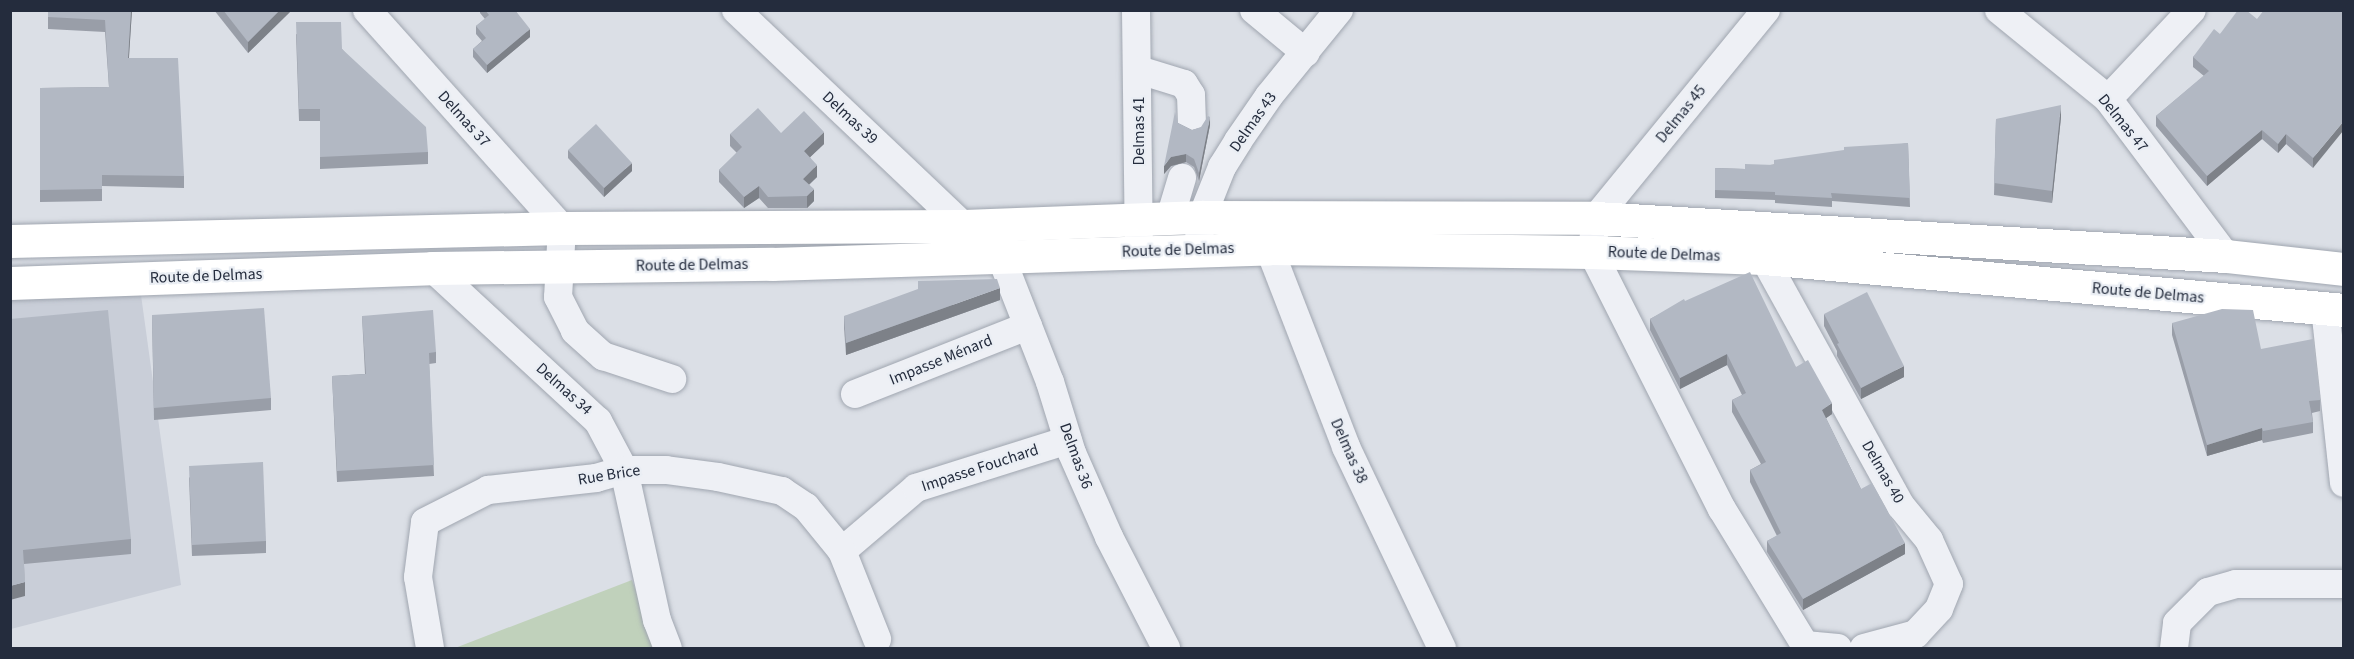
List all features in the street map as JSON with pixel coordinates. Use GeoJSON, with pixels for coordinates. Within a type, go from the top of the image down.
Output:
{"type":"FeatureCollection","features":[{"type":"Feature","properties":{"kind":"main road","name":"Route de Delmas"},"geometry":{"type":"LineString","coordinates":[[10,241],[562,228],[1163,227],[1596,218],[2226,256],[2343,269]]}},
{"type":"Feature","properties":{"kind":"main road","name":"Route de Delmas"},"geometry":{"type":"LineString","coordinates":[[10,283],[432,268],[1001,257],[1163,227],[1198,249],[1593,252],[1764,258],[2334,309]]}},
{"type":"Feature","properties":{"kind":"street","name":"Delmas 37"},"geometry":{"type":"LineString","coordinates":[[367,10],[562,228]]}},
{"type":"Feature","properties":{"kind":"street","name":"Delmas 39"},"geometry":{"type":"LineString","coordinates":[[736,10],[964,226],[1001,257]]}},
{"type":"Feature","properties":{"kind":"street","name":"Delmas 41"},"geometry":{"type":"LineString","coordinates":[[1136,10],[1139,70],[1163,227]]}},
{"type":"Feature","properties":{"kind":"street"},"geometry":{"type":"LineString","coordinates":[[1254,10],[1306,53]]}},
{"type":"Feature","properties":{"kind":"street","name":"Delmas 43"},"geometry":{"type":"LineString","coordinates":[[1198,249],[1163,227],[1222,167],[1269,96],[1339,10]]}},
{"type":"Feature","properties":{"kind":"street","name":"Delmas 45"},"geometry":{"type":"LineString","coordinates":[[1596,218],[1766,10]]}},
{"type":"Feature","properties":{"kind":"street","name":"Delmas 47"},"geometry":{"type":"LineString","coordinates":[[1999,10],[2108,99],[2226,256]]}},
{"type":"Feature","properties":{"kind":"street"},"geometry":{"type":"LineString","coordinates":[[2108,99],[2192,10]]}},
{"type":"Feature","properties":{"kind":"street"},"geometry":{"type":"LineString","coordinates":[[1139,70],[1184,84],[1191,95],[1192,122]]}},
{"type":"Feature","properties":{"kind":"street"},"geometry":{"type":"LineString","coordinates":[[1163,227],[1182,178]]}},
{"type":"Feature","properties":{"kind":"street"},"geometry":{"type":"LineString","coordinates":[[1596,218],[1593,252],[1722,509],[1804,646],[1838,648]]}},
{"type":"Feature","properties":{"kind":"street"},"geometry":{"type":"LineString","coordinates":[[562,228],[558,297],[575,331],[603,356],[672,379]]}},
{"type":"Feature","properties":{"kind":"street","name":"Delmas 38"},"geometry":{"type":"LineString","coordinates":[[1269,248],[1346,447],[1442,648]]}},
{"type":"Feature","properties":{"kind":"street","name":"Delmas 36"},"geometry":{"type":"LineString","coordinates":[[1001,257],[1050,382],[1068,440],[1109,537],[1166,648]]}},
{"type":"Feature","properties":{"kind":"street","name":"Delmas 40"},"geometry":{"type":"LineString","coordinates":[[1764,258],[1902,506],[1929,540],[1949,584],[1939,609],[1916,634],[1864,648]]}},
{"type":"Feature","properties":{"kind":"street","name":"Delmas 34"},"geometry":{"type":"LineString","coordinates":[[432,268],[598,421],[624,470],[657,620],[668,648]]}},
{"type":"Feature","properties":{"kind":"street"},"geometry":{"type":"LineString","coordinates":[[2334,309],[2343,483]]}},
{"type":"Feature","properties":{"kind":"street","name":"Impasse Ménard"},"geometry":{"type":"LineString","coordinates":[[855,394],[1028,326]]}},
{"type":"Feature","properties":{"kind":"street","name":"Impasse Fouchard"},"geometry":{"type":"LineString","coordinates":[[842,551],[916,488],[1068,440]]}},
{"type":"Feature","properties":{"kind":"street","name":"Rue Brice"},"geometry":{"type":"LineString","coordinates":[[429,648],[418,577],[425,522],[488,490],[596,478],[624,470],[666,470],[782,491],[806,507],[842,551],[877,639]]}},
{"type":"Feature","properties":{"kind":"street"},"geometry":{"type":"LineString","coordinates":[[2174,648],[2177,623],[2208,592],[2236,584],[2343,584]]}},
{"type":"Feature","properties":{"kind":"shaded area"},"geometry":{"type":"Polygon","coordinates":[[[141,295],[181,585],[11,629],[11,300],[141,295]]]}},
{"type":"Feature","properties":{"kind":"green space"},"geometry":{"type":"Polygon","coordinates":[[[632,580],[656,648],[455,648],[632,580]]]}},
{"type":"Feature","properties":{"kind":"building"},"geometry":{"type":"Polygon","coordinates":[[[48,10],[131,10],[128,58],[178,58],[184,176],[102,175],[102,189],[40,190],[40,88],[109,87],[105,20],[48,17],[48,10]]]}},
{"type":"Feature","properties":{"kind":"building"},"geometry":{"type":"Polygon","coordinates":[[[223,10],[280,10],[248,42],[223,10]]]}},
{"type":"Feature","properties":{"kind":"building"},"geometry":{"type":"Polygon","coordinates":[[[485,10],[515,10],[530,29],[487,65],[473,49],[486,38],[476,26],[489,15],[485,10]]]}},
{"type":"Feature","properties":{"kind":"building"},"geometry":{"type":"Polygon","coordinates":[[[2238,10],[2246,10],[2257,19],[2264,10],[2343,10],[2343,122],[2313,158],[2286,134],[2278,144],[2262,130],[2207,176],[2156,116],[2209,71],[2193,57],[2214,29],[2220,34],[2238,10]]]}},
{"type":"Feature","properties":{"kind":"building"},"geometry":{"type":"Polygon","coordinates":[[[296,22],[341,22],[342,49],[426,127],[428,152],[320,157],[320,109],[299,109],[296,22]]]}},
{"type":"Feature","properties":{"kind":"building"},"geometry":{"type":"Polygon","coordinates":[[[2061,105],[2052,191],[1994,183],[1996,119],[2061,105]]]}},
{"type":"Feature","properties":{"kind":"building"},"geometry":{"type":"Polygon","coordinates":[[[758,108],[781,133],[804,111],[824,132],[804,151],[817,165],[803,179],[814,189],[807,196],[768,197],[759,186],[744,197],[719,170],[742,147],[730,134],[758,108]]]}},
{"type":"Feature","properties":{"kind":"building"},"geometry":{"type":"Polygon","coordinates":[[[1175,112],[1178,123],[1192,130],[1201,127],[1208,116],[1210,117],[1199,173],[1194,159],[1186,154],[1171,157],[1164,166],[1175,112]]]}},
{"type":"Feature","properties":{"kind":"building"},"geometry":{"type":"Polygon","coordinates":[[[596,124],[632,163],[604,188],[568,150],[596,124]]]}},
{"type":"Feature","properties":{"kind":"building"},"geometry":{"type":"Polygon","coordinates":[[[1908,143],[1910,198],[1831,193],[1832,198],[1775,195],[1775,192],[1715,190],[1715,168],[1745,169],[1745,164],[1774,165],[1774,160],[1844,150],[1844,147],[1908,143]]]}},
{"type":"Feature","properties":{"kind":"building"},"geometry":{"type":"Polygon","coordinates":[[[1750,272],[1796,367],[1808,360],[1832,403],[1822,410],[1861,489],[1872,483],[1905,543],[1803,599],[1767,541],[1781,533],[1750,470],[1766,462],[1732,400],[1746,393],[1727,354],[1680,378],[1650,319],[1684,299],[1685,301],[1750,272]]]}},
{"type":"Feature","properties":{"kind":"building"},"geometry":{"type":"Polygon","coordinates":[[[997,279],[1000,288],[846,343],[844,316],[918,289],[918,281],[997,279]]]}},
{"type":"Feature","properties":{"kind":"building"},"geometry":{"type":"Polygon","coordinates":[[[1867,292],[1904,366],[1861,388],[1824,314],[1867,292]]]}},
{"type":"Feature","properties":{"kind":"building"},"geometry":{"type":"Polygon","coordinates":[[[264,308],[271,398],[154,408],[152,315],[264,308]]]}},
{"type":"Feature","properties":{"kind":"building"},"geometry":{"type":"Polygon","coordinates":[[[2222,309],[2253,310],[2261,349],[2313,339],[2320,400],[2309,401],[2313,422],[2263,431],[2262,428],[2207,445],[2172,323],[2222,309]]]}},
{"type":"Feature","properties":{"kind":"building"},"geometry":{"type":"Polygon","coordinates":[[[108,310],[131,539],[23,550],[25,582],[10,586],[10,319],[108,310]]]}},
{"type":"Feature","properties":{"kind":"building"},"geometry":{"type":"Polygon","coordinates":[[[433,310],[436,352],[429,353],[434,465],[337,471],[332,376],[366,374],[362,316],[433,310]]]}},
{"type":"Feature","properties":{"kind":"building"},"geometry":{"type":"Polygon","coordinates":[[[263,462],[266,541],[192,545],[189,466],[263,462]]]}}]}
